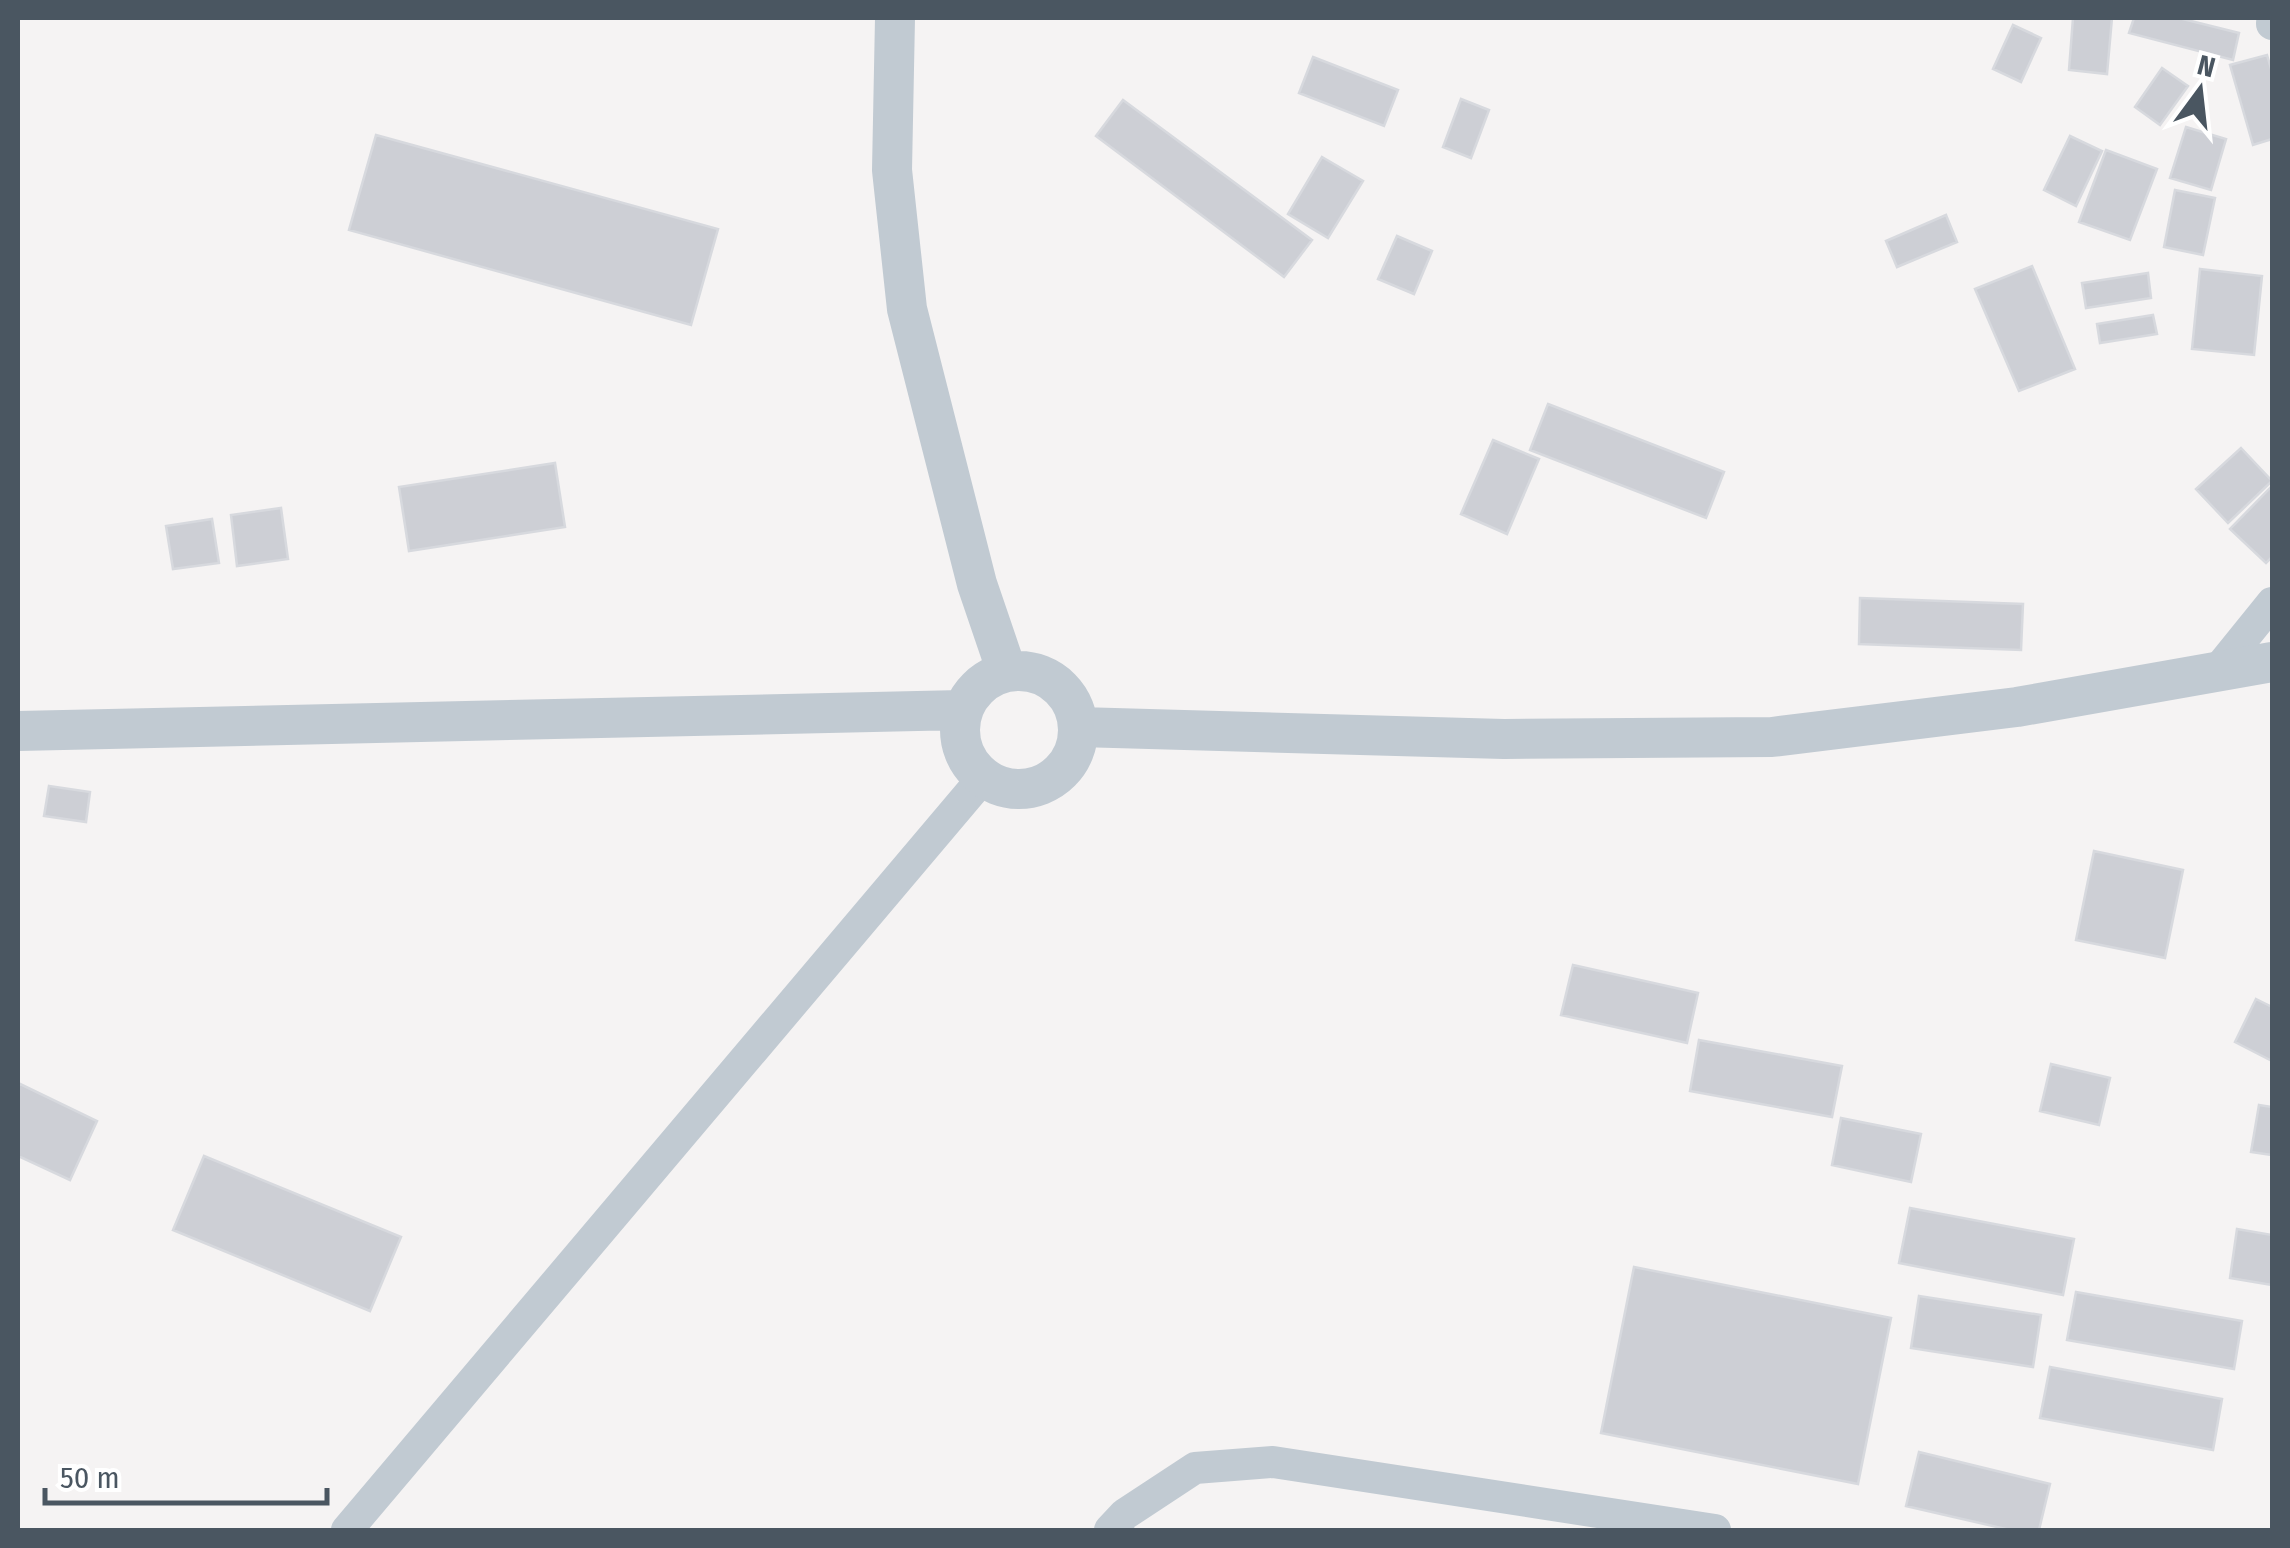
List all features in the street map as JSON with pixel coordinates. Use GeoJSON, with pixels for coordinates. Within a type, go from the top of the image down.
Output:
{"type":"FeatureCollection","features":[{"type":"Feature","properties":{"kind":"street"},"geometry":{"type":"LineString","coordinates":[[895,18],[892,170],[907,308],[977,584],[1007,672]]}},
{"type":"Feature","properties":{"kind":"street"},"geometry":{"type":"LineString","coordinates":[[2217,671],[2272,603]]}},
{"type":"Feature","properties":{"kind":"street"},"geometry":{"type":"LineString","coordinates":[[1078,727],[1504,738],[1772,737],[2017,708],[2272,662]]}},
{"type":"Feature","properties":{"kind":"street"},"geometry":{"type":"LineString","coordinates":[[1007,672],[1033,672],[1056,684],[1072,703],[1078,727],[1071,760],[1048,784],[1014,790],[982,779],[960,748],[962,710],[980,684],[1007,672]]}},
{"type":"Feature","properties":{"kind":"street"},"geometry":{"type":"LineString","coordinates":[[18,731],[962,710]]}},
{"type":"Feature","properties":{"kind":"street"},"geometry":{"type":"LineString","coordinates":[[347,1530],[982,779]]}},
{"type":"Feature","properties":{"kind":"street"},"geometry":{"type":"LineString","coordinates":[[1110,1530],[1124,1514],[1195,1468],[1273,1462],[1715,1530]]}},
{"type":"Feature","properties":{"kind":"building"},"geometry":{"type":"Polygon","coordinates":[[[2073,18],[2112,18],[2107,74],[2069,70],[2073,18]]]}},
{"type":"Feature","properties":{"kind":"building"},"geometry":{"type":"Polygon","coordinates":[[[2134,18],[2179,18],[2239,33],[2233,60],[2129,33],[2134,18]]]}},
{"type":"Feature","properties":{"kind":"building"},"geometry":{"type":"Polygon","coordinates":[[[2013,25],[2041,38],[2021,82],[1993,69],[2013,25]]]}},
{"type":"Feature","properties":{"kind":"building"},"geometry":{"type":"Polygon","coordinates":[[[2267,55],[2272,72],[2272,139],[2253,145],[2230,65],[2267,55]]]}},
{"type":"Feature","properties":{"kind":"building"},"geometry":{"type":"Polygon","coordinates":[[[1313,57],[1398,90],[1384,126],[1299,93],[1313,57]]]}},
{"type":"Feature","properties":{"kind":"building"},"geometry":{"type":"Polygon","coordinates":[[[2162,68],[2188,86],[2160,125],[2135,107],[2162,68]]]}},
{"type":"Feature","properties":{"kind":"building"},"geometry":{"type":"Polygon","coordinates":[[[1461,99],[1489,110],[1471,158],[1443,147],[1461,99]]]}},
{"type":"Feature","properties":{"kind":"building"},"geometry":{"type":"Polygon","coordinates":[[[1123,100],[1312,240],[1284,277],[1096,136],[1123,100]]]}},
{"type":"Feature","properties":{"kind":"building"},"geometry":{"type":"Polygon","coordinates":[[[2186,127],[2226,139],[2211,190],[2170,178],[2186,127]]]}},
{"type":"Feature","properties":{"kind":"building"},"geometry":{"type":"Polygon","coordinates":[[[376,135],[718,229],[691,325],[349,230],[376,135]]]}},
{"type":"Feature","properties":{"kind":"building"},"geometry":{"type":"Polygon","coordinates":[[[2070,136],[2102,151],[2076,206],[2044,190],[2070,136]]]}},
{"type":"Feature","properties":{"kind":"building"},"geometry":{"type":"Polygon","coordinates":[[[2106,150],[2157,169],[2130,240],[2079,222],[2106,150]]]}},
{"type":"Feature","properties":{"kind":"building"},"geometry":{"type":"Polygon","coordinates":[[[1322,157],[1363,181],[1328,238],[1288,214],[1322,157]]]}},
{"type":"Feature","properties":{"kind":"building"},"geometry":{"type":"Polygon","coordinates":[[[2175,190],[2215,198],[2203,255],[2164,247],[2175,190]]]}},
{"type":"Feature","properties":{"kind":"building"},"geometry":{"type":"Polygon","coordinates":[[[1946,215],[1957,242],[1897,267],[1886,241],[1946,215]]]}},
{"type":"Feature","properties":{"kind":"building"},"geometry":{"type":"Polygon","coordinates":[[[1397,236],[1432,251],[1414,294],[1378,279],[1397,236]]]}},
{"type":"Feature","properties":{"kind":"building"},"geometry":{"type":"Polygon","coordinates":[[[2032,266],[2075,369],[2019,391],[1975,289],[2032,266]]]}},
{"type":"Feature","properties":{"kind":"building"},"geometry":{"type":"Polygon","coordinates":[[[2200,269],[2262,276],[2254,355],[2192,349],[2200,269]]]}},
{"type":"Feature","properties":{"kind":"building"},"geometry":{"type":"Polygon","coordinates":[[[2148,273],[2151,298],[2086,308],[2082,283],[2148,273]]]}},
{"type":"Feature","properties":{"kind":"building"},"geometry":{"type":"Polygon","coordinates":[[[2153,315],[2157,334],[2100,343],[2097,324],[2153,315]]]}},
{"type":"Feature","properties":{"kind":"building"},"geometry":{"type":"Polygon","coordinates":[[[1548,404],[1724,472],[1706,518],[1530,450],[1548,404]]]}},
{"type":"Feature","properties":{"kind":"building"},"geometry":{"type":"Polygon","coordinates":[[[1493,440],[1539,459],[1507,534],[1461,514],[1493,440]]]}},
{"type":"Feature","properties":{"kind":"building"},"geometry":{"type":"Polygon","coordinates":[[[2241,448],[2272,481],[2228,523],[2196,489],[2241,448]]]}},
{"type":"Feature","properties":{"kind":"building"},"geometry":{"type":"Polygon","coordinates":[[[555,463],[565,527],[409,551],[399,487],[555,463]]]}},
{"type":"Feature","properties":{"kind":"building"},"geometry":{"type":"Polygon","coordinates":[[[2272,486],[2272,557],[2266,563],[2230,529],[2272,486]]]}},
{"type":"Feature","properties":{"kind":"building"},"geometry":{"type":"Polygon","coordinates":[[[281,508],[288,559],[237,566],[231,515],[281,508]]]}},
{"type":"Feature","properties":{"kind":"building"},"geometry":{"type":"Polygon","coordinates":[[[212,519],[219,563],[173,569],[166,526],[212,519]]]}},
{"type":"Feature","properties":{"kind":"building"},"geometry":{"type":"Polygon","coordinates":[[[1860,598],[2023,604],[2021,650],[1859,644],[1860,598]]]}},
{"type":"Feature","properties":{"kind":"building"},"geometry":{"type":"Polygon","coordinates":[[[49,786],[90,792],[86,822],[44,816],[49,786]]]}},
{"type":"Feature","properties":{"kind":"building"},"geometry":{"type":"Polygon","coordinates":[[[2094,851],[2183,870],[2165,958],[2076,940],[2094,851]]]}},
{"type":"Feature","properties":{"kind":"building"},"geometry":{"type":"Polygon","coordinates":[[[1573,965],[1698,993],[1687,1043],[1561,1015],[1573,965]]]}},
{"type":"Feature","properties":{"kind":"building"},"geometry":{"type":"Polygon","coordinates":[[[2256,999],[2272,1007],[2272,1061],[2235,1042],[2256,999]]]}},
{"type":"Feature","properties":{"kind":"building"},"geometry":{"type":"Polygon","coordinates":[[[1699,1040],[1842,1066],[1832,1117],[1690,1091],[1699,1040]]]}},
{"type":"Feature","properties":{"kind":"building"},"geometry":{"type":"Polygon","coordinates":[[[2051,1064],[2110,1078],[2099,1125],[2040,1111],[2051,1064]]]}},
{"type":"Feature","properties":{"kind":"building"},"geometry":{"type":"Polygon","coordinates":[[[18,1083],[97,1121],[70,1180],[18,1156],[18,1083]]]}},
{"type":"Feature","properties":{"kind":"building"},"geometry":{"type":"Polygon","coordinates":[[[2259,1105],[2272,1107],[2272,1155],[2251,1152],[2259,1105]]]}},
{"type":"Feature","properties":{"kind":"building"},"geometry":{"type":"Polygon","coordinates":[[[1841,1118],[1921,1134],[1911,1182],[1832,1165],[1841,1118]]]}},
{"type":"Feature","properties":{"kind":"building"},"geometry":{"type":"Polygon","coordinates":[[[204,1156],[401,1237],[370,1311],[173,1230],[204,1156]]]}},
{"type":"Feature","properties":{"kind":"building"},"geometry":{"type":"Polygon","coordinates":[[[1910,1208],[2074,1239],[2063,1295],[1899,1263],[1910,1208]]]}},
{"type":"Feature","properties":{"kind":"building"},"geometry":{"type":"Polygon","coordinates":[[[2237,1229],[2272,1235],[2272,1285],[2230,1278],[2237,1229]]]}},
{"type":"Feature","properties":{"kind":"building"},"geometry":{"type":"Polygon","coordinates":[[[1634,1267],[1891,1318],[1858,1484],[1601,1433],[1634,1267]]]}},
{"type":"Feature","properties":{"kind":"building"},"geometry":{"type":"Polygon","coordinates":[[[2076,1292],[2242,1321],[2234,1369],[2067,1340],[2076,1292]]]}},
{"type":"Feature","properties":{"kind":"building"},"geometry":{"type":"Polygon","coordinates":[[[1919,1296],[2041,1315],[2033,1367],[1911,1348],[1919,1296]]]}},
{"type":"Feature","properties":{"kind":"building"},"geometry":{"type":"Polygon","coordinates":[[[2050,1367],[2222,1399],[2213,1450],[2040,1418],[2050,1367]]]}},
{"type":"Feature","properties":{"kind":"building"},"geometry":{"type":"Polygon","coordinates":[[[1919,1452],[2050,1484],[2039,1530],[2010,1530],[1906,1506],[1919,1452]]]}}]}
